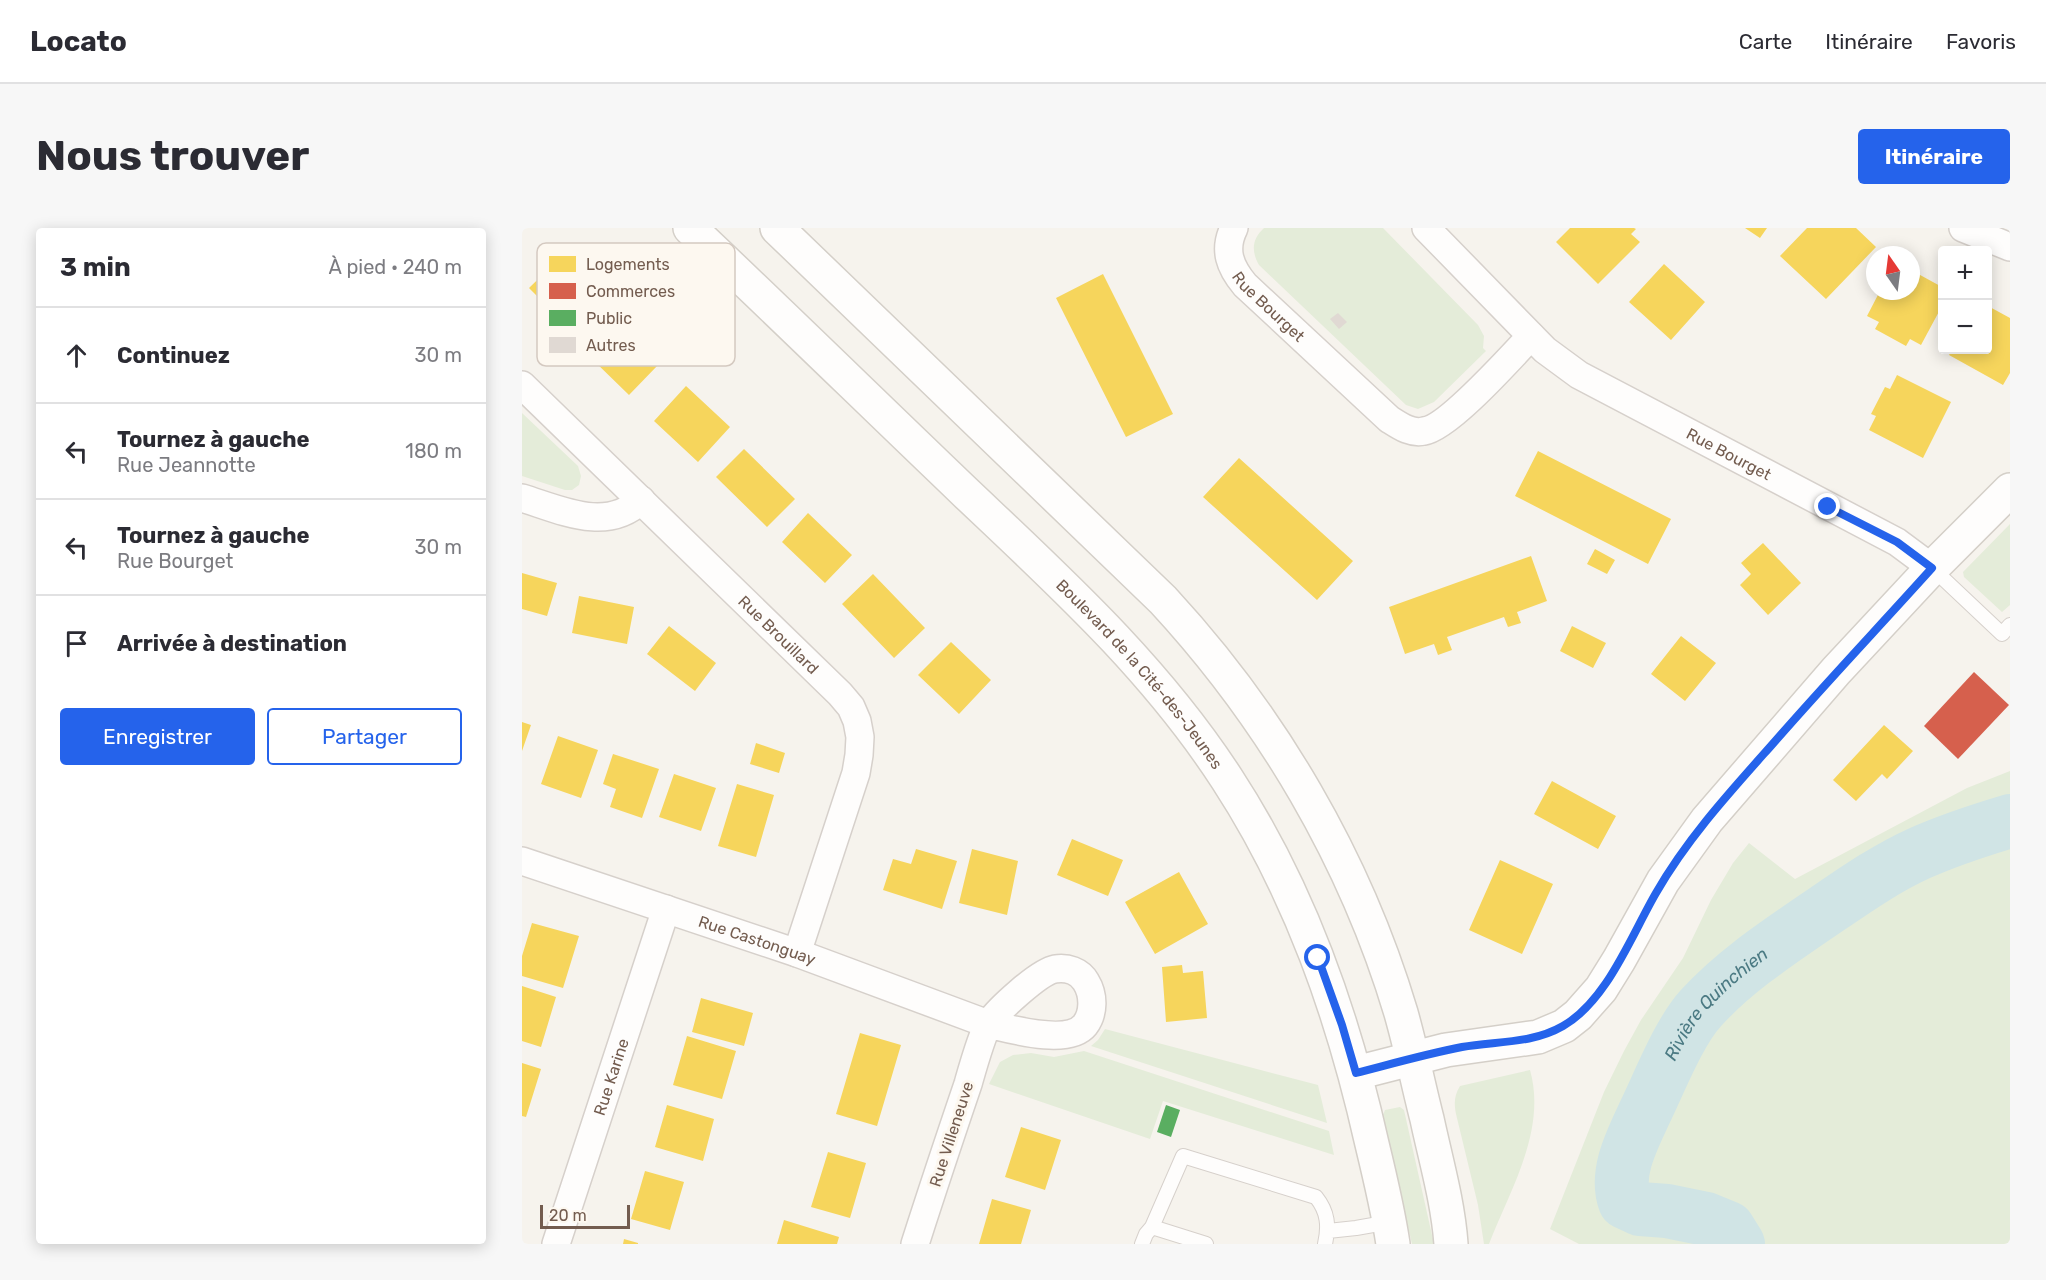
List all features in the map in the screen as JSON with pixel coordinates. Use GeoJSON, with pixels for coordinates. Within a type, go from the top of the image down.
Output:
{"type":"FeatureCollection","features":[{"type":"Feature","properties":{"kind":"main road","name":"Boulevard de la Cité-des-Jeunes"},"geometry":{"type":"LineString","coordinates":[[690,228],[706,243]]}},
{"type":"Feature","properties":{"kind":"main road"},"geometry":{"type":"LineString","coordinates":[[777,228],[1132,570],[1191,631],[1281,751],[1342,861],[1371,927],[1389,978],[1412,1058],[1444,1197],[1451,1244]]}},
{"type":"Feature","properties":{"kind":"main road","name":"Boulevard de la Cité-des-Jeunes"},"geometry":{"type":"LineString","coordinates":[[735,271],[1086,608],[1163,690],[1205,746],[1229,782],[1287,883],[1306,926],[1356,1073],[1392,1233]]}},
{"type":"Feature","properties":{"kind":"main road"},"geometry":{"type":"LineString","coordinates":[[1356,1073],[1462,1047],[1538,1037],[1564,1026],[1578,1015],[1601,989],[1663,880],[1707,820],[1836,671],[1932,568],[2010,490]]}},
{"type":"Feature","properties":{"kind":"street","name":"Rue Bourget"},"geometry":{"type":"LineString","coordinates":[[1234,228],[1228,246],[1228,256],[1237,276],[1389,419],[1409,430],[1419,432],[1435,428],[1486,383],[1531,336]]}},
{"type":"Feature","properties":{"kind":"street","name":"Rue Bourget"},"geometry":{"type":"LineString","coordinates":[[1426,228],[1531,336],[1561,363],[1579,375],[1897,542],[1932,568]]}},
{"type":"Feature","properties":{"kind":"street"},"geometry":{"type":"LineString","coordinates":[[1963,228],[2010,247]]}},
{"type":"Feature","properties":{"kind":"street","name":"Rue Brouillard"},"geometry":{"type":"LineString","coordinates":[[522,385],[851,707],[860,737],[856,773],[797,953]]}},
{"type":"Feature","properties":{"kind":"street"},"geometry":{"type":"LineString","coordinates":[[522,498],[571,513],[599,518],[621,515],[632,510],[641,501]]}},
{"type":"Feature","properties":{"kind":"street","name":"Rue Castonguay"},"geometry":{"type":"LineString","coordinates":[[522,861],[797,953],[988,1024]]}},
{"type":"Feature","properties":{"kind":"street","name":"Rue Karine"},"geometry":{"type":"LineString","coordinates":[[556,1244],[666,909]]}},
{"type":"Feature","properties":{"kind":"street","name":"Rue Villeneuve"},"geometry":{"type":"LineString","coordinates":[[915,1244],[988,1024]]}},
{"type":"Feature","properties":{"kind":"lane"},"geometry":{"type":"LineString","coordinates":[[1932,568],[2007,633]]}},
{"type":"Feature","properties":{"kind":"lane"},"geometry":{"type":"LineString","coordinates":[[1142,1244],[1152,1227],[1183,1156],[1316,1197],[1323,1206],[1327,1237],[1356,1228],[1392,1233]]}},
{"type":"Feature","properties":{"kind":"lane"},"geometry":{"type":"LineString","coordinates":[[1152,1227],[1206,1244]]}},
{"type":"Feature","properties":{"kind":"green space"},"geometry":{"type":"Polygon","coordinates":[[[1264,228],[1383,228],[1478,325],[1484,336],[1483,348],[1486,351],[1434,402],[1418,409],[1406,405],[1259,265],[1254,245],[1257,236],[1264,228]]]}},
{"type":"Feature","properties":{"kind":"green space"},"geometry":{"type":"Polygon","coordinates":[[[522,413],[578,466],[581,476],[579,485],[572,490],[565,490],[522,476],[522,413]]]}},
{"type":"Feature","properties":{"kind":"green space"},"geometry":{"type":"Polygon","coordinates":[[[2010,524],[2010,605],[2002,612],[1964,577],[1963,572],[2010,524]]]}},
{"type":"Feature","properties":{"kind":"green space"},"geometry":{"type":"Polygon","coordinates":[[[2010,771],[2010,1244],[1579,1244],[1550,1229],[1604,1092],[1624,1051],[1641,1020],[1683,958],[1711,900],[1733,863],[1749,843],[1795,879],[1967,788],[2010,771]]]}},
{"type":"Feature","properties":{"kind":"green space"},"geometry":{"type":"Polygon","coordinates":[[[1105,1029],[1318,1085],[1327,1123],[1091,1046],[1105,1029]]]}},
{"type":"Feature","properties":{"kind":"green space"},"geometry":{"type":"Polygon","coordinates":[[[1084,1051],[1329,1131],[1334,1155],[1163,1101],[1150,1139],[989,1084],[1000,1062],[1013,1055],[1031,1053],[1054,1057],[1084,1051]]]}},
{"type":"Feature","properties":{"kind":"green space"},"geometry":{"type":"Polygon","coordinates":[[[1530,1070],[1534,1092],[1534,1115],[1530,1137],[1516,1181],[1489,1244],[1484,1244],[1478,1205],[1456,1114],[1456,1096],[1460,1086],[1530,1070]]]}},
{"type":"Feature","properties":{"kind":"green space"},"geometry":{"type":"Polygon","coordinates":[[[1400,1107],[1404,1110],[1434,1244],[1412,1244],[1383,1115],[1385,1110],[1400,1107]]]}},
{"type":"Feature","properties":{"kind":"building: Logements"},"geometry":{"type":"Polygon","coordinates":[[[1570,228],[1634,228],[1636,229],[1631,234],[1640,242],[1598,284],[1556,242],[1570,228]]]}},
{"type":"Feature","properties":{"kind":"building: Logements"},"geometry":{"type":"Polygon","coordinates":[[[1745,228],[1767,228],[1760,238],[1745,228]]]}},
{"type":"Feature","properties":{"kind":"building: Logements"},"geometry":{"type":"Polygon","coordinates":[[[1807,228],[1856,228],[1875,246],[1866,246],[1866,257],[1826,299],[1780,256],[1807,228]]]}},
{"type":"Feature","properties":{"kind":"building: Logements"},"geometry":{"type":"Polygon","coordinates":[[[1664,264],[1705,302],[1671,340],[1629,302],[1664,264]]]}},
{"type":"Feature","properties":{"kind":"building: Logements"},"geometry":{"type":"Polygon","coordinates":[[[1103,274],[1173,414],[1126,437],[1056,298],[1103,274]]]}},
{"type":"Feature","properties":{"kind":"building: Logements"},"geometry":{"type":"Polygon","coordinates":[[[1920,275],[1938,285],[1938,313],[1921,345],[1910,339],[1906,346],[1875,329],[1879,322],[1867,316],[1875,300],[1920,300],[1920,275]]]}},
{"type":"Feature","properties":{"kind":"building: Logements"},"geometry":{"type":"Polygon","coordinates":[[[537,280],[537,296],[529,288],[537,280]]]}},
{"type":"Feature","properties":{"kind":"building: Logements"},"geometry":{"type":"Polygon","coordinates":[[[1992,308],[2010,318],[2010,373],[2003,385],[1949,355],[1992,354],[1992,308]]]}},
{"type":"Feature","properties":{"kind":"building: Logements"},"geometry":{"type":"Polygon","coordinates":[[[599,366],[657,366],[629,395],[599,366]]]}},
{"type":"Feature","properties":{"kind":"building: Logements"},"geometry":{"type":"Polygon","coordinates":[[[1897,375],[1951,402],[1923,458],[1869,430],[1876,416],[1871,414],[1885,387],[1890,389],[1897,375]]]}},
{"type":"Feature","properties":{"kind":"building: Logements"},"geometry":{"type":"Polygon","coordinates":[[[686,386],[730,427],[698,462],[654,421],[686,386]]]}},
{"type":"Feature","properties":{"kind":"building: Logements"},"geometry":{"type":"Polygon","coordinates":[[[744,449],[795,499],[767,527],[716,477],[744,449]]]}},
{"type":"Feature","properties":{"kind":"building: Logements"},"geometry":{"type":"Polygon","coordinates":[[[1538,451],[1671,519],[1648,564],[1515,496],[1538,451]]]}},
{"type":"Feature","properties":{"kind":"building: Logements"},"geometry":{"type":"Polygon","coordinates":[[[1239,458],[1353,561],[1317,600],[1203,497],[1239,458]]]}},
{"type":"Feature","properties":{"kind":"building: Logements"},"geometry":{"type":"Polygon","coordinates":[[[808,513],[852,555],[825,583],[782,542],[808,513]]]}},
{"type":"Feature","properties":{"kind":"building: Logements"},"geometry":{"type":"Polygon","coordinates":[[[1763,543],[1801,583],[1768,615],[1740,585],[1751,574],[1741,563],[1763,543]]]}},
{"type":"Feature","properties":{"kind":"building: Logements"},"geometry":{"type":"Polygon","coordinates":[[[1595,549],[1615,560],[1607,574],[1587,564],[1595,549]]]}},
{"type":"Feature","properties":{"kind":"building: Logements"},"geometry":{"type":"Polygon","coordinates":[[[1531,556],[1547,601],[1517,612],[1521,623],[1508,627],[1504,617],[1447,637],[1452,650],[1438,655],[1434,644],[1405,654],[1389,607],[1531,556]]]}},
{"type":"Feature","properties":{"kind":"building: Logements"},"geometry":{"type":"Polygon","coordinates":[[[522,573],[557,583],[547,616],[522,609],[522,573]]]}},
{"type":"Feature","properties":{"kind":"building: Logements"},"geometry":{"type":"Polygon","coordinates":[[[873,574],[925,628],[894,658],[842,604],[873,574]]]}},
{"type":"Feature","properties":{"kind":"building: Logements"},"geometry":{"type":"Polygon","coordinates":[[[579,596],[634,607],[627,644],[572,633],[579,596]]]}},
{"type":"Feature","properties":{"kind":"building: Logements"},"geometry":{"type":"Polygon","coordinates":[[[669,626],[716,663],[695,691],[647,654],[669,626]]]}},
{"type":"Feature","properties":{"kind":"building: Logements"},"geometry":{"type":"Polygon","coordinates":[[[1572,626],[1606,643],[1593,668],[1560,651],[1572,626]]]}},
{"type":"Feature","properties":{"kind":"building: Logements"},"geometry":{"type":"Polygon","coordinates":[[[1681,636],[1716,663],[1685,701],[1651,674],[1681,636]]]}},
{"type":"Feature","properties":{"kind":"building: Logements"},"geometry":{"type":"Polygon","coordinates":[[[951,642],[991,680],[959,714],[918,675],[951,642]]]}},
{"type":"Feature","properties":{"kind":"building: Logements"},"geometry":{"type":"Polygon","coordinates":[[[522,722],[531,725],[522,751],[522,722]]]}},
{"type":"Feature","properties":{"kind":"building: Logements"},"geometry":{"type":"Polygon","coordinates":[[[1884,725],[1913,751],[1887,779],[1882,774],[1856,801],[1833,780],[1884,725]]]}},
{"type":"Feature","properties":{"kind":"building: Logements"},"geometry":{"type":"Polygon","coordinates":[[[558,736],[598,750],[581,798],[541,784],[558,736]]]}},
{"type":"Feature","properties":{"kind":"building: Logements"},"geometry":{"type":"Polygon","coordinates":[[[756,743],[785,753],[779,773],[750,764],[756,743]]]}},
{"type":"Feature","properties":{"kind":"building: Logements"},"geometry":{"type":"Polygon","coordinates":[[[613,754],[659,769],[642,818],[610,807],[616,789],[603,784],[613,754]]]}},
{"type":"Feature","properties":{"kind":"building: Logements"},"geometry":{"type":"Polygon","coordinates":[[[674,774],[716,788],[701,831],[659,817],[674,774]]]}},
{"type":"Feature","properties":{"kind":"building: Logements"},"geometry":{"type":"Polygon","coordinates":[[[1552,781],[1616,816],[1598,849],[1534,814],[1552,781]]]}},
{"type":"Feature","properties":{"kind":"building: Logements"},"geometry":{"type":"Polygon","coordinates":[[[737,784],[774,795],[756,857],[718,846],[737,784]]]}},
{"type":"Feature","properties":{"kind":"building: Logements"},"geometry":{"type":"Polygon","coordinates":[[[1072,839],[1123,860],[1108,896],[1057,875],[1072,839]]]}},
{"type":"Feature","properties":{"kind":"building: Logements"},"geometry":{"type":"Polygon","coordinates":[[[916,849],[957,861],[942,909],[883,890],[893,859],[911,864],[916,849]]]}},
{"type":"Feature","properties":{"kind":"building: Logements"},"geometry":{"type":"Polygon","coordinates":[[[972,849],[1018,861],[1007,915],[959,903],[972,849]]]}},
{"type":"Feature","properties":{"kind":"building: Logements"},"geometry":{"type":"Polygon","coordinates":[[[1500,860],[1553,884],[1522,954],[1469,930],[1500,860]]]}},
{"type":"Feature","properties":{"kind":"building: Logements"},"geometry":{"type":"Polygon","coordinates":[[[1179,872],[1208,924],[1155,954],[1125,902],[1179,872]]]}},
{"type":"Feature","properties":{"kind":"building: Logements"},"geometry":{"type":"Polygon","coordinates":[[[532,923],[579,936],[563,988],[522,976],[522,956],[532,923]]]}},
{"type":"Feature","properties":{"kind":"building: Logements"},"geometry":{"type":"Polygon","coordinates":[[[1182,965],[1183,973],[1203,971],[1207,1018],[1166,1022],[1162,967],[1182,965]]]}},
{"type":"Feature","properties":{"kind":"building: Logements"},"geometry":{"type":"Polygon","coordinates":[[[522,986],[556,997],[541,1047],[522,1041],[522,986]]]}},
{"type":"Feature","properties":{"kind":"building: Logements"},"geometry":{"type":"Polygon","coordinates":[[[701,998],[753,1013],[744,1046],[692,1032],[701,998]]]}},
{"type":"Feature","properties":{"kind":"building: Logements"},"geometry":{"type":"Polygon","coordinates":[[[860,1033],[901,1045],[877,1126],[836,1114],[860,1033]]]}},
{"type":"Feature","properties":{"kind":"building: Logements"},"geometry":{"type":"Polygon","coordinates":[[[687,1036],[736,1051],[722,1099],[673,1085],[687,1036]]]}},
{"type":"Feature","properties":{"kind":"building: Logements"},"geometry":{"type":"Polygon","coordinates":[[[522,1063],[541,1069],[526,1117],[522,1116],[522,1063]]]}},
{"type":"Feature","properties":{"kind":"building: Logements"},"geometry":{"type":"Polygon","coordinates":[[[667,1105],[714,1119],[703,1161],[655,1147],[667,1105]]]}},
{"type":"Feature","properties":{"kind":"building: Logements"},"geometry":{"type":"Polygon","coordinates":[[[1021,1127],[1061,1140],[1045,1190],[1005,1177],[1021,1127]]]}},
{"type":"Feature","properties":{"kind":"building: Logements"},"geometry":{"type":"Polygon","coordinates":[[[828,1152],[866,1163],[850,1218],[811,1207],[828,1152]]]}},
{"type":"Feature","properties":{"kind":"building: Logements"},"geometry":{"type":"Polygon","coordinates":[[[645,1171],[684,1182],[670,1230],[631,1219],[645,1171]]]}},
{"type":"Feature","properties":{"kind":"building: Logements"},"geometry":{"type":"Polygon","coordinates":[[[992,1199],[1031,1210],[1021,1244],[979,1244],[992,1199]]]}},
{"type":"Feature","properties":{"kind":"building: Logements"},"geometry":{"type":"Polygon","coordinates":[[[784,1220],[839,1237],[837,1244],[777,1244],[784,1220]]]}},
{"type":"Feature","properties":{"kind":"building: Logements"},"geometry":{"type":"Polygon","coordinates":[[[624,1239],[638,1243],[638,1244],[623,1244],[624,1239]]]}},
{"type":"Feature","properties":{"kind":"building: Commerces"},"geometry":{"type":"Polygon","coordinates":[[[1974,672],[2009,705],[1958,759],[1924,726],[1974,672]]]}},
{"type":"Feature","properties":{"kind":"building: Public"},"geometry":{"type":"Polygon","coordinates":[[[1166,1105],[1180,1110],[1171,1137],[1157,1132],[1166,1105]]]}},
{"type":"Feature","properties":{"kind":"building: Autres"},"geometry":{"type":"Polygon","coordinates":[[[1338,313],[1347,322],[1339,329],[1330,319],[1338,313]]]}},
{"type":"Feature","properties":{"kind":"waterway","name":"Rivière Quinchien"},"geometry":{"type":"LineString","coordinates":[[1738,1244],[1728,1228],[1706,1219],[1667,1211],[1640,1209],[1625,1202],[1622,1191],[1623,1168],[1630,1144],[1685,1030],[1701,1008],[1738,973],[1862,885],[1920,853],[2010,821]]}},
{"type":"Feature","properties":{"kind":"route"},"geometry":{"type":"LineString","coordinates":[[1318,958],[1356,1073],[1446,1050],[1527,1040],[1548,1034],[1564,1026],[1578,1015],[1601,989],[1663,880],[1707,820],[1836,671],[1932,568],[1897,542],[1828,507]]}}]}
